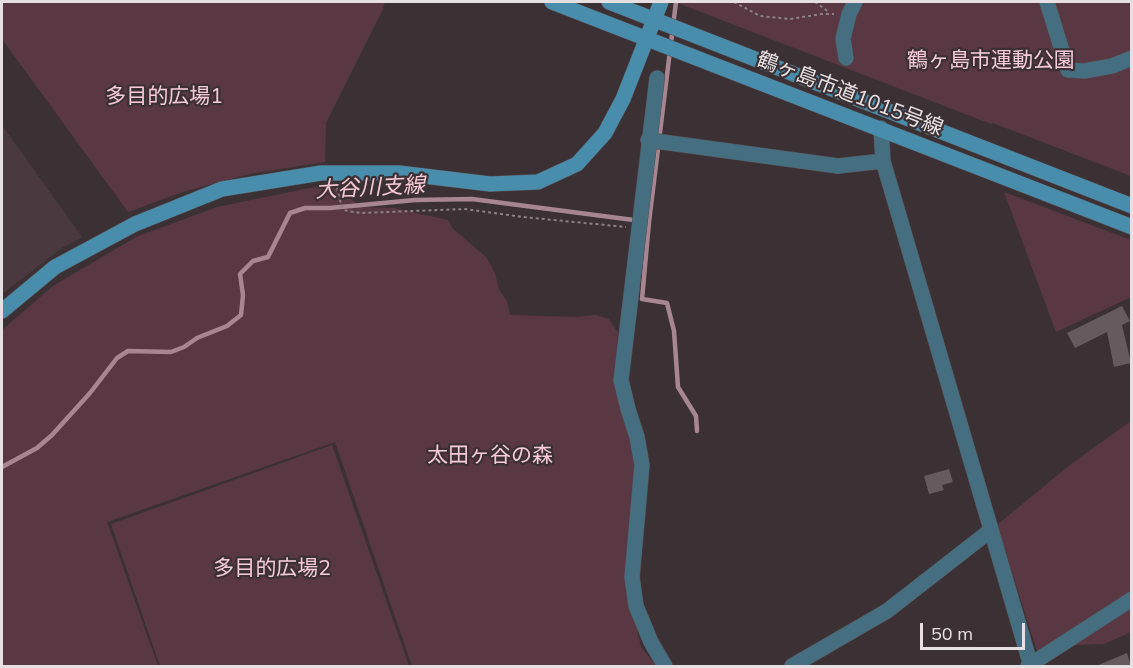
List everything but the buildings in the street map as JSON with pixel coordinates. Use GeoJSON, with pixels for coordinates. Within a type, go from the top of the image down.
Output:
{"type":"FeatureCollection","features":[{"type":"Feature","properties":{"kind":"street","name":"鶴ヶ島市道1015号線"},"geometry":{"type":"LineString","coordinates":[[552,2],[1131,227]]}},
{"type":"Feature","properties":{"kind":"street","name":"鶴ヶ島市道1015号線"},"geometry":{"type":"LineString","coordinates":[[609,2],[1131,206]]}},
{"type":"Feature","properties":{"kind":"street"},"geometry":{"type":"LineString","coordinates":[[2,311],[55,267],[135,224],[222,189],[321,173],[399,172],[490,184],[538,182],[576,164],[605,133],[623,99],[661,2]]}},
{"type":"Feature","properties":{"kind":"street"},"geometry":{"type":"LineString","coordinates":[[1047,2],[1068,70],[1084,71],[1112,66],[1131,58]]}},
{"type":"Feature","properties":{"kind":"street"},"geometry":{"type":"LineString","coordinates":[[846,58],[843,39],[852,8]]}},
{"type":"Feature","properties":{"kind":"street"},"geometry":{"type":"LineString","coordinates":[[657,78],[621,380],[637,437],[642,465],[632,577],[636,606],[651,642],[665,666]]}},
{"type":"Feature","properties":{"kind":"street"},"geometry":{"type":"LineString","coordinates":[[881,128],[883,161],[1030,666],[1131,599]]}},
{"type":"Feature","properties":{"kind":"street"},"geometry":{"type":"LineString","coordinates":[[648,140],[838,166],[883,161]]}},
{"type":"Feature","properties":{"kind":"street"},"geometry":{"type":"LineString","coordinates":[[792,666],[887,611],[991,530]]}},
{"type":"Feature","properties":{"kind":"path"},"geometry":{"type":"LineString","coordinates":[[734,2],[760,16],[790,19],[831,14],[852,8]]}},
{"type":"Feature","properties":{"kind":"path"},"geometry":{"type":"LineString","coordinates":[[815,2],[831,14]]}},
{"type":"Feature","properties":{"kind":"path"},"geometry":{"type":"LineString","coordinates":[[337,188],[342,208],[361,213],[465,209],[638,228]]}},
{"type":"Feature","properties":{"kind":"shaded area"},"geometry":{"type":"Polygon","coordinates":[[[2,125],[82,237],[62,248],[2,294],[2,125]]]}},
{"type":"Feature","properties":{"kind":"green space","name":"多目的広場1"},"geometry":{"type":"Polygon","coordinates":[[[2,2],[385,2],[326,123],[325,162],[249,174],[183,192],[128,212],[2,39],[2,2]]]}},
{"type":"Feature","properties":{"kind":"green space","name":"鶴ヶ島市運動公園"},"geometry":{"type":"Polygon","coordinates":[[[675,2],[1131,2],[1131,176],[991,124],[675,2]]]}},
{"type":"Feature","properties":{"kind":"green space","name":"太田ヶ谷の森"},"geometry":{"type":"Polygon","coordinates":[[[329,184],[362,207],[394,208],[448,220],[452,228],[486,257],[495,273],[499,290],[507,301],[510,315],[575,317],[596,315],[609,319],[618,333],[615,365],[639,460],[630,598],[641,647],[656,666],[412,666],[335,442],[107,522],[158,666],[2,666],[2,330],[53,286],[136,237],[217,207],[329,184]]]}},
{"type":"Feature","properties":{"kind":"green space"},"geometry":{"type":"Polygon","coordinates":[[[1004,192],[1131,240],[1131,297],[1056,332],[1004,192]]]}},
{"type":"Feature","properties":{"kind":"green space"},"geometry":{"type":"Polygon","coordinates":[[[1131,421],[1131,632],[1104,644],[1077,645],[1039,657],[997,525],[1071,464],[1131,421]]]}},
{"type":"Feature","properties":{"kind":"green space","name":"多目的広場2"},"geometry":{"type":"Polygon","coordinates":[[[332,445],[409,666],[160,666],[111,524],[332,445]]]}},
{"type":"Feature","properties":{"kind":"waterway","name":"大谷川支線"},"geometry":{"type":"LineString","coordinates":[[2,467],[37,448],[52,435],[90,393],[117,358],[128,351],[171,352],[227,326],[241,315],[243,295],[240,274],[253,261],[268,257],[290,213],[305,208],[330,208],[415,200],[472,199],[649,222],[676,2]]}},
{"type":"Feature","properties":{"kind":"waterway"},"geometry":{"type":"LineString","coordinates":[[649,222],[642,299],[667,303],[674,331],[678,387],[696,416],[697,431]]}}]}
